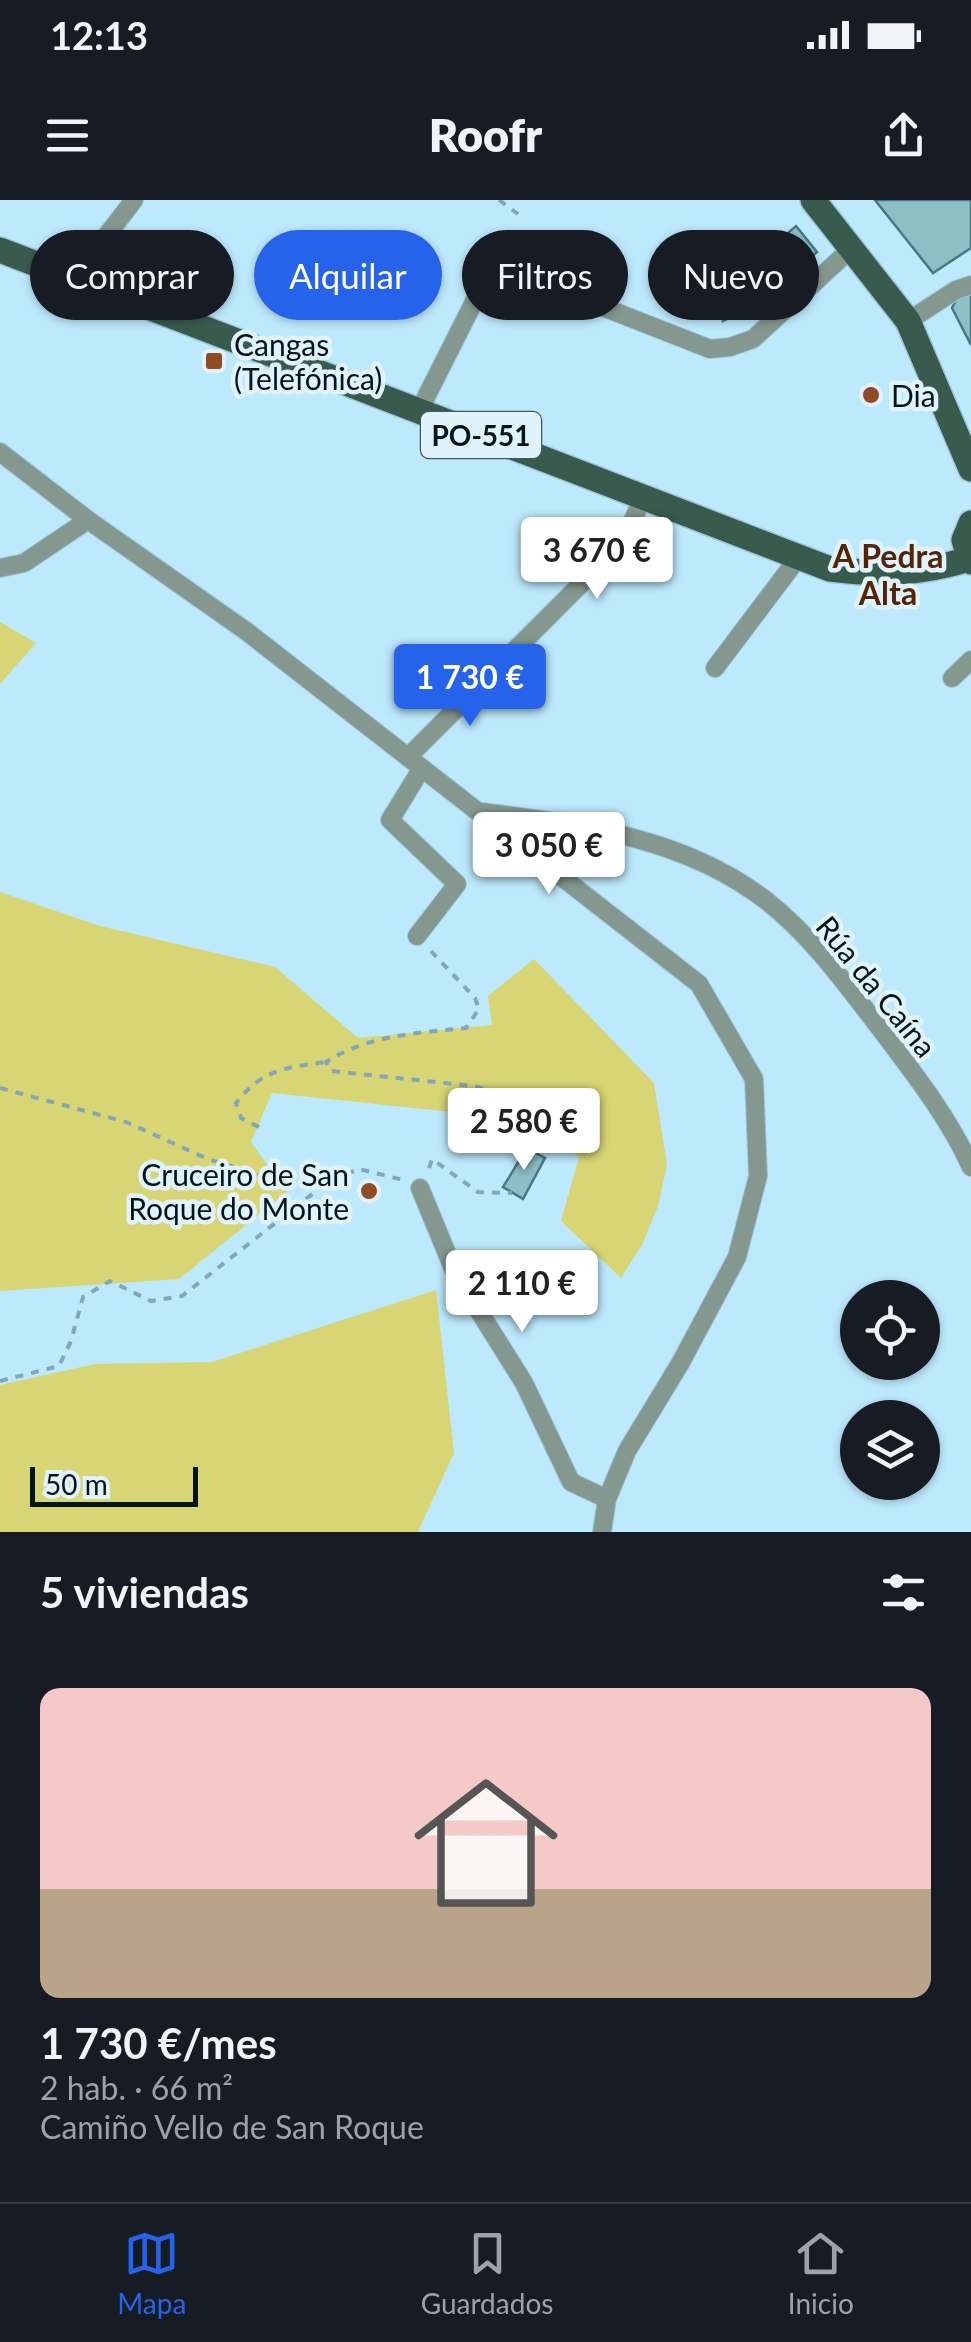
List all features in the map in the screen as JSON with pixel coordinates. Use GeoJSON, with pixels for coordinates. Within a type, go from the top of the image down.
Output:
{"type":"FeatureCollection","features":[{"type":"Feature","properties":{"kind":"main road"},"geometry":{"type":"LineString","coordinates":[[813,200],[908,321],[971,469]]}},
{"type":"Feature","properties":{"kind":"main road","name":"PO-551"},"geometry":{"type":"LineString","coordinates":[[0,250],[30,262]]}},
{"type":"Feature","properties":{"kind":"main road","name":"PO-551"},"geometry":{"type":"LineString","coordinates":[[179,320],[830,569],[876,575],[919,572],[970,560]]}},
{"type":"Feature","properties":{"kind":"main road"},"geometry":{"type":"LineString","coordinates":[[970,560],[964,540],[971,524]]}},
{"type":"Feature","properties":{"kind":"street"},"geometry":{"type":"LineString","coordinates":[[110,230],[134,200]]}},
{"type":"Feature","properties":{"kind":"street"},"geometry":{"type":"LineString","coordinates":[[418,411],[478,292],[493,279],[513,276],[539,282],[710,349],[753,339],[853,248]]}},
{"type":"Feature","properties":{"kind":"street"},"geometry":{"type":"LineString","coordinates":[[908,321],[956,290],[971,286]]}},
{"type":"Feature","properties":{"kind":"street"},"geometry":{"type":"LineString","coordinates":[[3,459],[246,632],[699,984],[754,1078],[758,1176],[737,1257],[681,1362],[626,1451],[607,1499],[602,1532]]}},
{"type":"Feature","properties":{"kind":"street"},"geometry":{"type":"LineString","coordinates":[[417,936],[457,884],[390,820],[415,763],[498,668],[623,542],[642,500]]}},
{"type":"Feature","properties":{"kind":"street"},"geometry":{"type":"LineString","coordinates":[[0,568],[24,563],[88,520]]}},
{"type":"Feature","properties":{"kind":"street"},"geometry":{"type":"LineString","coordinates":[[715,668],[798,558]]}},
{"type":"Feature","properties":{"kind":"street"},"geometry":{"type":"LineString","coordinates":[[952,678],[971,660]]}},
{"type":"Feature","properties":{"kind":"street","name":"Rúa da Caína"},"geometry":{"type":"LineString","coordinates":[[479,812],[640,838],[704,862],[768,902],[826,958],[960,1140],[971,1167]]}},
{"type":"Feature","properties":{"kind":"street"},"geometry":{"type":"LineString","coordinates":[[420,1188],[454,1273],[524,1383],[571,1482],[607,1499]]}},
{"type":"Feature","properties":{"kind":"path"},"geometry":{"type":"LineString","coordinates":[[499,200],[518,214]]}},
{"type":"Feature","properties":{"kind":"path"},"geometry":{"type":"LineString","coordinates":[[259,1127],[241,1118],[236,1103],[255,1079],[286,1068],[326,1062],[346,1049],[398,1036],[466,1028],[479,1009],[475,998],[417,936]]}},
{"type":"Feature","properties":{"kind":"path"},"geometry":{"type":"LineString","coordinates":[[326,1062],[331,1071],[473,1086],[520,1098],[526,1108],[518,1115],[480,1124]]}},
{"type":"Feature","properties":{"kind":"path"},"geometry":{"type":"LineString","coordinates":[[0,1088],[126,1122],[208,1158],[279,1182],[329,1182]]}},
{"type":"Feature","properties":{"kind":"path"},"geometry":{"type":"LineString","coordinates":[[0,1381],[59,1366],[71,1341],[83,1296],[110,1281],[150,1301],[182,1296],[329,1182],[359,1169],[420,1188],[432,1160],[478,1192],[512,1193]]}},
{"type":"Feature","properties":{"kind":"shaded area"},"geometry":{"type":"Polygon","coordinates":[[[0,622],[36,643],[0,684],[0,622]]]}},
{"type":"Feature","properties":{"kind":"shaded area"},"geometry":{"type":"Polygon","coordinates":[[[0,892],[100,926],[275,967],[358,1038],[492,1025],[488,996],[534,959],[654,1083],[667,1165],[658,1206],[642,1245],[621,1278],[561,1221],[579,1157],[544,1128],[480,1115],[272,1093],[251,1142],[287,1192],[179,1279],[0,1291],[0,892]]]}},
{"type":"Feature","properties":{"kind":"shaded area"},"geometry":{"type":"Polygon","coordinates":[[[436,1290],[454,1453],[418,1532],[0,1532],[0,1385],[95,1364],[212,1362],[436,1290]]]}},
{"type":"Feature","properties":{"kind":"building"},"geometry":{"type":"Polygon","coordinates":[[[875,200],[971,200],[971,248],[933,273],[875,200]]]}},
{"type":"Feature","properties":{"kind":"building"},"geometry":{"type":"Polygon","coordinates":[[[971,291],[971,345],[952,308],[958,296],[971,291]]]}},
{"type":"Feature","properties":{"kind":"building"},"geometry":{"type":"Polygon","coordinates":[[[527,1148],[545,1158],[523,1199],[503,1187],[527,1148]]]}},
{"type":"Feature","properties":{"kind":"place","name":"Cangas (Telefónica)"},"geometry":{"type":"Point","coordinates":[214,361]}},
{"type":"Feature","properties":{"kind":"place","name":"Dia"},"geometry":{"type":"Point","coordinates":[871,395]}},
{"type":"Feature","properties":{"kind":"place","name":"Cruceiro de San Roque do Monte"},"geometry":{"type":"Point","coordinates":[369,1191]}},
{"type":"Feature","properties":{"kind":"district","name":"A Pedra Alta"},"geometry":{"type":"Point","coordinates":[888,574]}}]}
